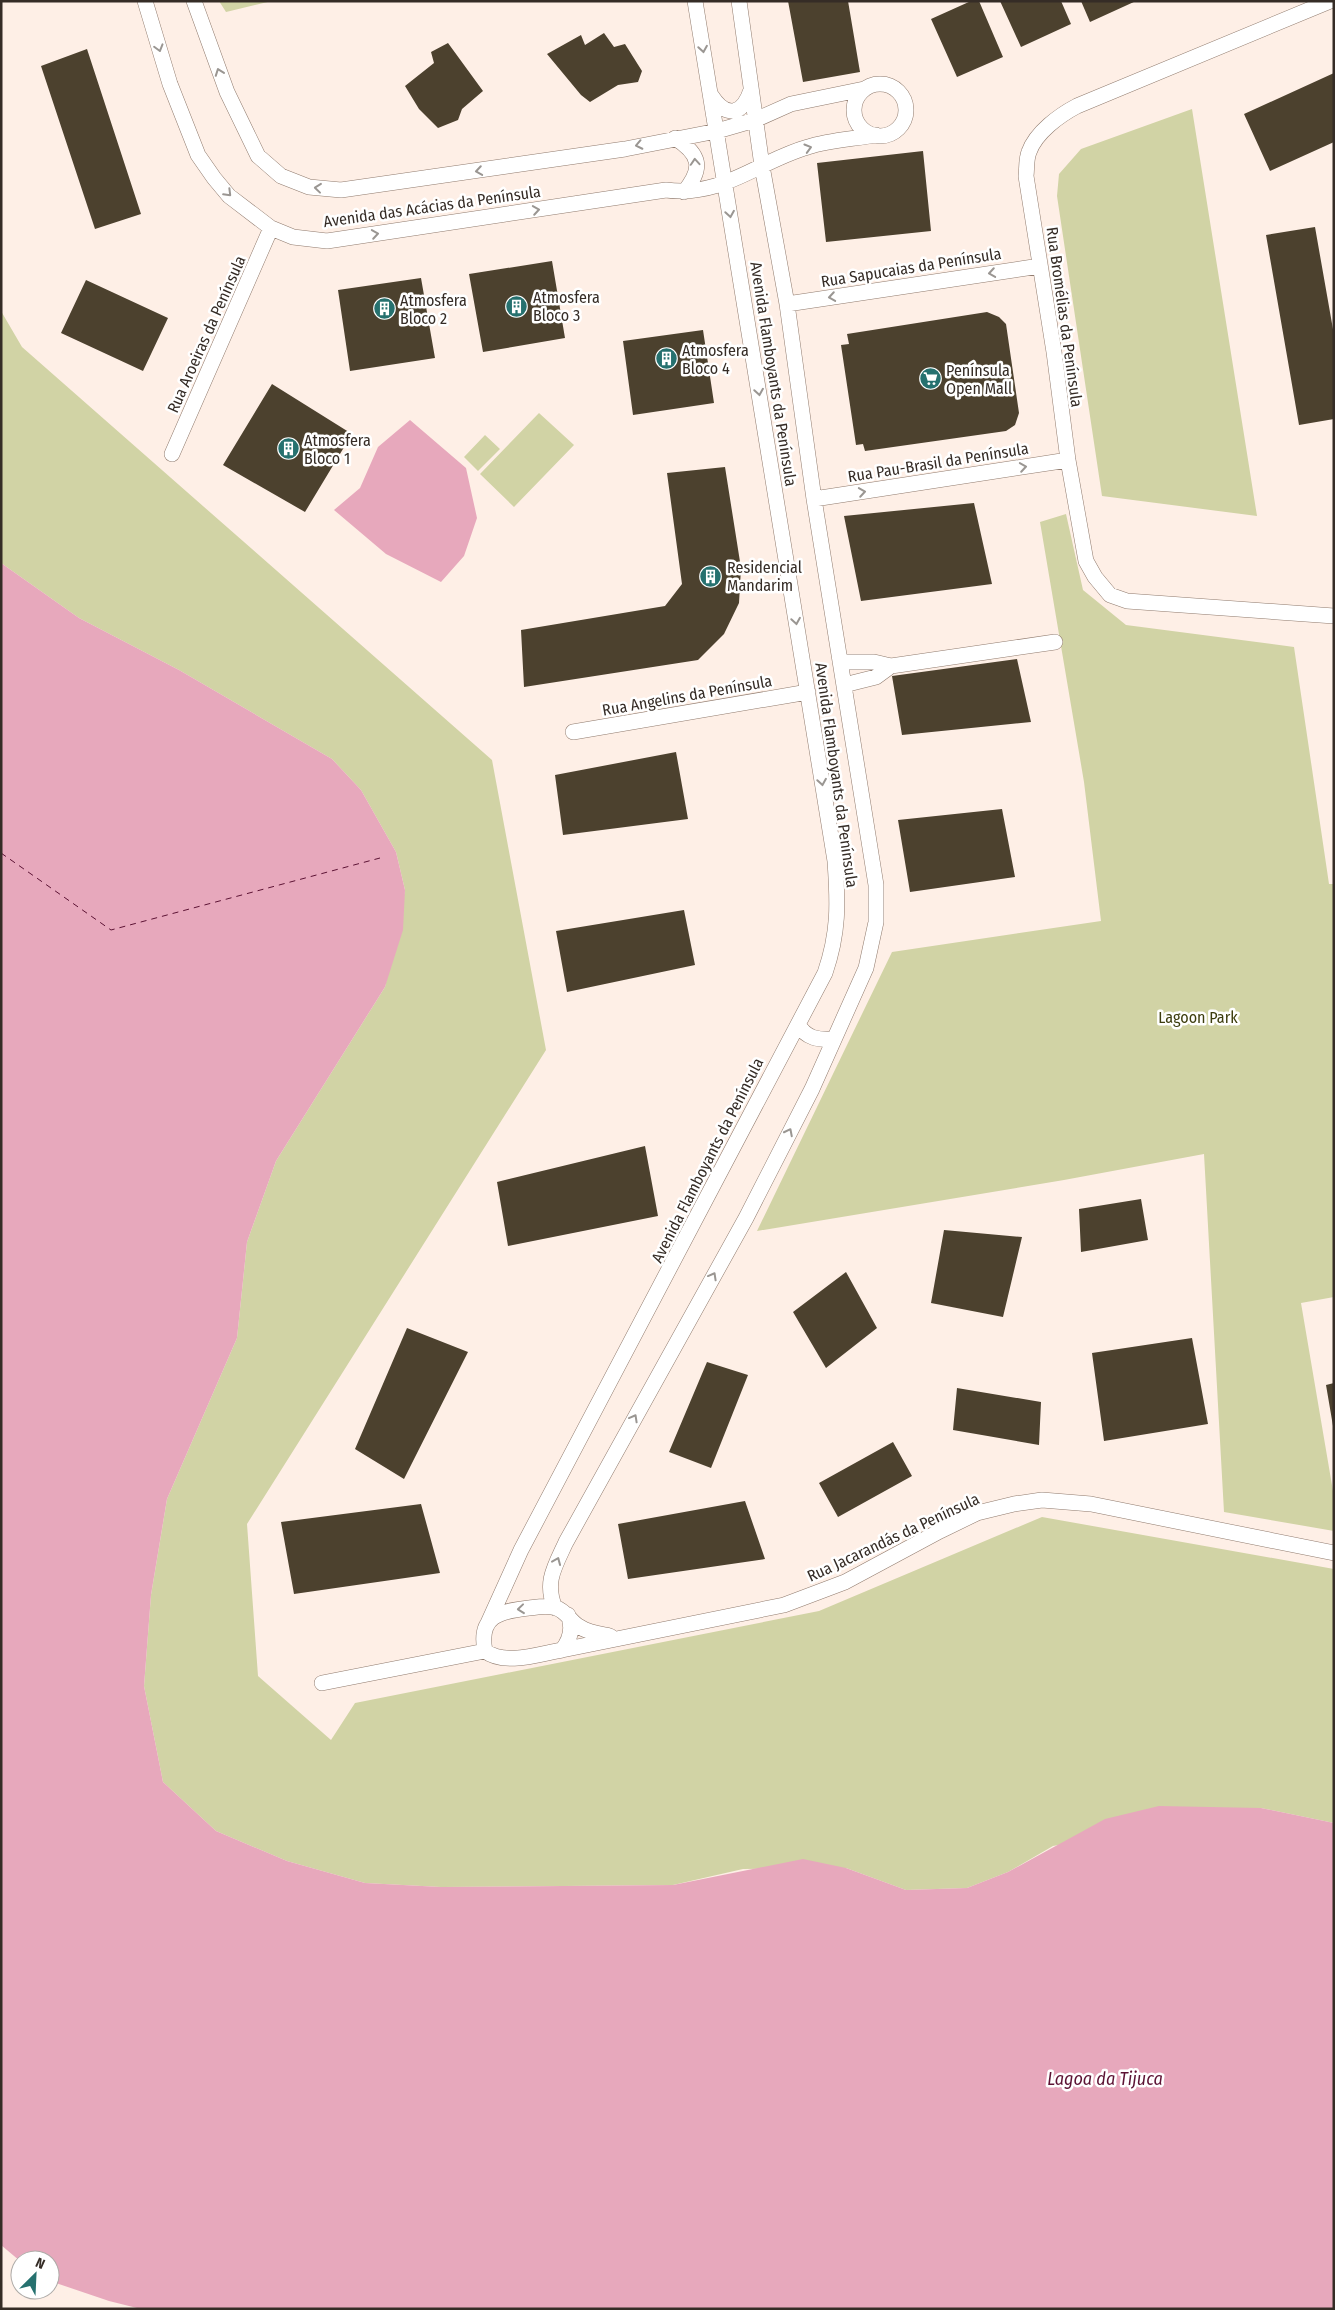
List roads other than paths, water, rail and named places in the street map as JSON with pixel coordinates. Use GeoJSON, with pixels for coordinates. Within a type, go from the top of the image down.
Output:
{"type":"FeatureCollection","features":[{"type":"Feature","properties":{"kind":"street","name":"Avenida das Acácias da Península"},"geometry":{"type":"LineString","coordinates":[[145,1],[170,84],[198,156],[229,196],[272,228],[293,237],[327,241],[666,190],[684,192],[725,184],[808,147],[876,135]]}},
{"type":"Feature","properties":{"kind":"street","name":"Avenida das Acácias da Península"},"geometry":{"type":"LineString","coordinates":[[194,1],[227,92],[258,156],[281,176],[309,187],[340,190],[625,148],[717,131],[755,120],[791,104],[864,89]]}},
{"type":"Feature","properties":{"kind":"street","name":"Avenida Flamboyants da Península"},"geometry":{"type":"LineString","coordinates":[[488,1623],[525,1543],[825,974],[833,950],[839,910],[835,861],[695,1]]}},
{"type":"Feature","properties":{"kind":"street","name":"Avenida Flamboyants da Península"},"geometry":{"type":"LineString","coordinates":[[562,1611],[551,1598],[550,1582],[566,1542],[746,1218],[812,1089],[866,968],[876,922],[876,884],[814,499],[787,304],[762,166],[739,1]]}},
{"type":"Feature","properties":{"kind":"street","name":"Rua Bromélias da Península"},"geometry":{"type":"LineString","coordinates":[[1330,1],[1077,106],[1058,116],[1042,132],[1029,152],[1026,176],[1068,460],[1086,561],[1095,577],[1110,595],[1127,601],[1146,604],[1334,616]]}},
{"type":"Feature","properties":{"kind":"street"},"geometry":{"type":"LineString","coordinates":[[880,84],[896,90],[905,104],[905,113],[899,127],[885,135],[876,135],[868,133],[856,121],[855,104],[864,89],[880,84]]}},
{"type":"Feature","properties":{"kind":"street"},"geometry":{"type":"LineString","coordinates":[[711,95],[717,105],[730,110],[737,110],[744,106],[751,90]]}},
{"type":"Feature","properties":{"kind":"street"},"geometry":{"type":"LineString","coordinates":[[675,138],[690,147],[695,154],[697,162],[692,182],[684,192]]}},
{"type":"Feature","properties":{"kind":"street","name":"Rua Aroeiras da Península"},"geometry":{"type":"LineString","coordinates":[[172,454],[272,228]]}},
{"type":"Feature","properties":{"kind":"street","name":"Rua Sapucaias da Península"},"geometry":{"type":"LineString","coordinates":[[787,304],[1040,266]]}},
{"type":"Feature","properties":{"kind":"street","name":"Rua Pau-Brasil da Península"},"geometry":{"type":"LineString","coordinates":[[814,499],[1068,460]]}},
{"type":"Feature","properties":{"kind":"street"},"geometry":{"type":"LineString","coordinates":[[840,662],[874,662],[891,666],[1055,642]]}},
{"type":"Feature","properties":{"kind":"street"},"geometry":{"type":"LineString","coordinates":[[844,685],[876,677],[891,666]]}},
{"type":"Feature","properties":{"kind":"street","name":"Rua Angelins da Península"},"geometry":{"type":"LineString","coordinates":[[573,732],[808,692]]}},
{"type":"Feature","properties":{"kind":"street"},"geometry":{"type":"LineString","coordinates":[[798,1024],[809,1037],[819,1040],[834,1039]]}},
{"type":"Feature","properties":{"kind":"street","name":"Rua Jacarandás da Península"},"geometry":{"type":"LineString","coordinates":[[322,1683],[485,1651],[496,1657],[511,1658],[562,1650],[616,1637],[784,1605],[845,1582],[977,1513],[1014,1504],[1042,1500],[1091,1504],[1334,1553]]}},
{"type":"Feature","properties":{"kind":"street"},"geometry":{"type":"LineString","coordinates":[[485,1651],[482,1640],[488,1623],[499,1613],[507,1610],[547,1606],[562,1611],[571,1623],[571,1632],[562,1650]]}},
{"type":"Feature","properties":{"kind":"street","name":"Rua Jacarandás da Península"},"geometry":{"type":"LineString","coordinates":[[562,1611],[580,1628],[592,1633],[616,1637]]}},
{"type":"Feature","properties":{"kind":"water"},"geometry":{"type":"Polygon","coordinates":[[[410,420],[466,468],[477,518],[464,556],[441,582],[386,554],[334,510],[360,488],[378,447],[410,420]]]}},
{"type":"Feature","properties":{"kind":"water","name":"Lagoa da Tijuca"},"geometry":{"type":"Polygon","coordinates":[[[1,563],[79,618],[179,670],[332,759],[361,790],[396,852],[405,890],[403,930],[385,987],[276,1161],[247,1242],[237,1338],[167,1499],[151,1595],[144,1686],[163,1782],[216,1831],[287,1861],[365,1883],[441,1887],[673,1885],[803,1859],[846,1868],[906,1890],[967,1888],[1008,1872],[1105,1819],[1159,1806],[1261,1808],[1334,1823],[1334,2309],[141,2309],[109,2301],[60,2284],[60,2250],[10,2250],[10,2253],[1,2245],[1,563]]]}},
{"type":"Feature","properties":{"kind":"place","name":"Atmosfera Bloco 3"},"geometry":{"type":"Point","coordinates":[517,306]}},
{"type":"Feature","properties":{"kind":"place","name":"Atmosfera Bloco 2"},"geometry":{"type":"Point","coordinates":[384,309]}},
{"type":"Feature","properties":{"kind":"place","name":"Atmosfera Bloco 4"},"geometry":{"type":"Point","coordinates":[666,359]}},
{"type":"Feature","properties":{"kind":"place","name":"Península Open Mall"},"geometry":{"type":"Point","coordinates":[930,379]}},
{"type":"Feature","properties":{"kind":"place","name":"Atmosfera Bloco 1"},"geometry":{"type":"Point","coordinates":[288,449]}},
{"type":"Feature","properties":{"kind":"place","name":"Residencial Mandarim"},"geometry":{"type":"Point","coordinates":[711,576]}},
{"type":"Feature","properties":{"kind":"park label","name":"Lagoon Park"},"geometry":{"type":"Point","coordinates":[1198,1017]}}]}
